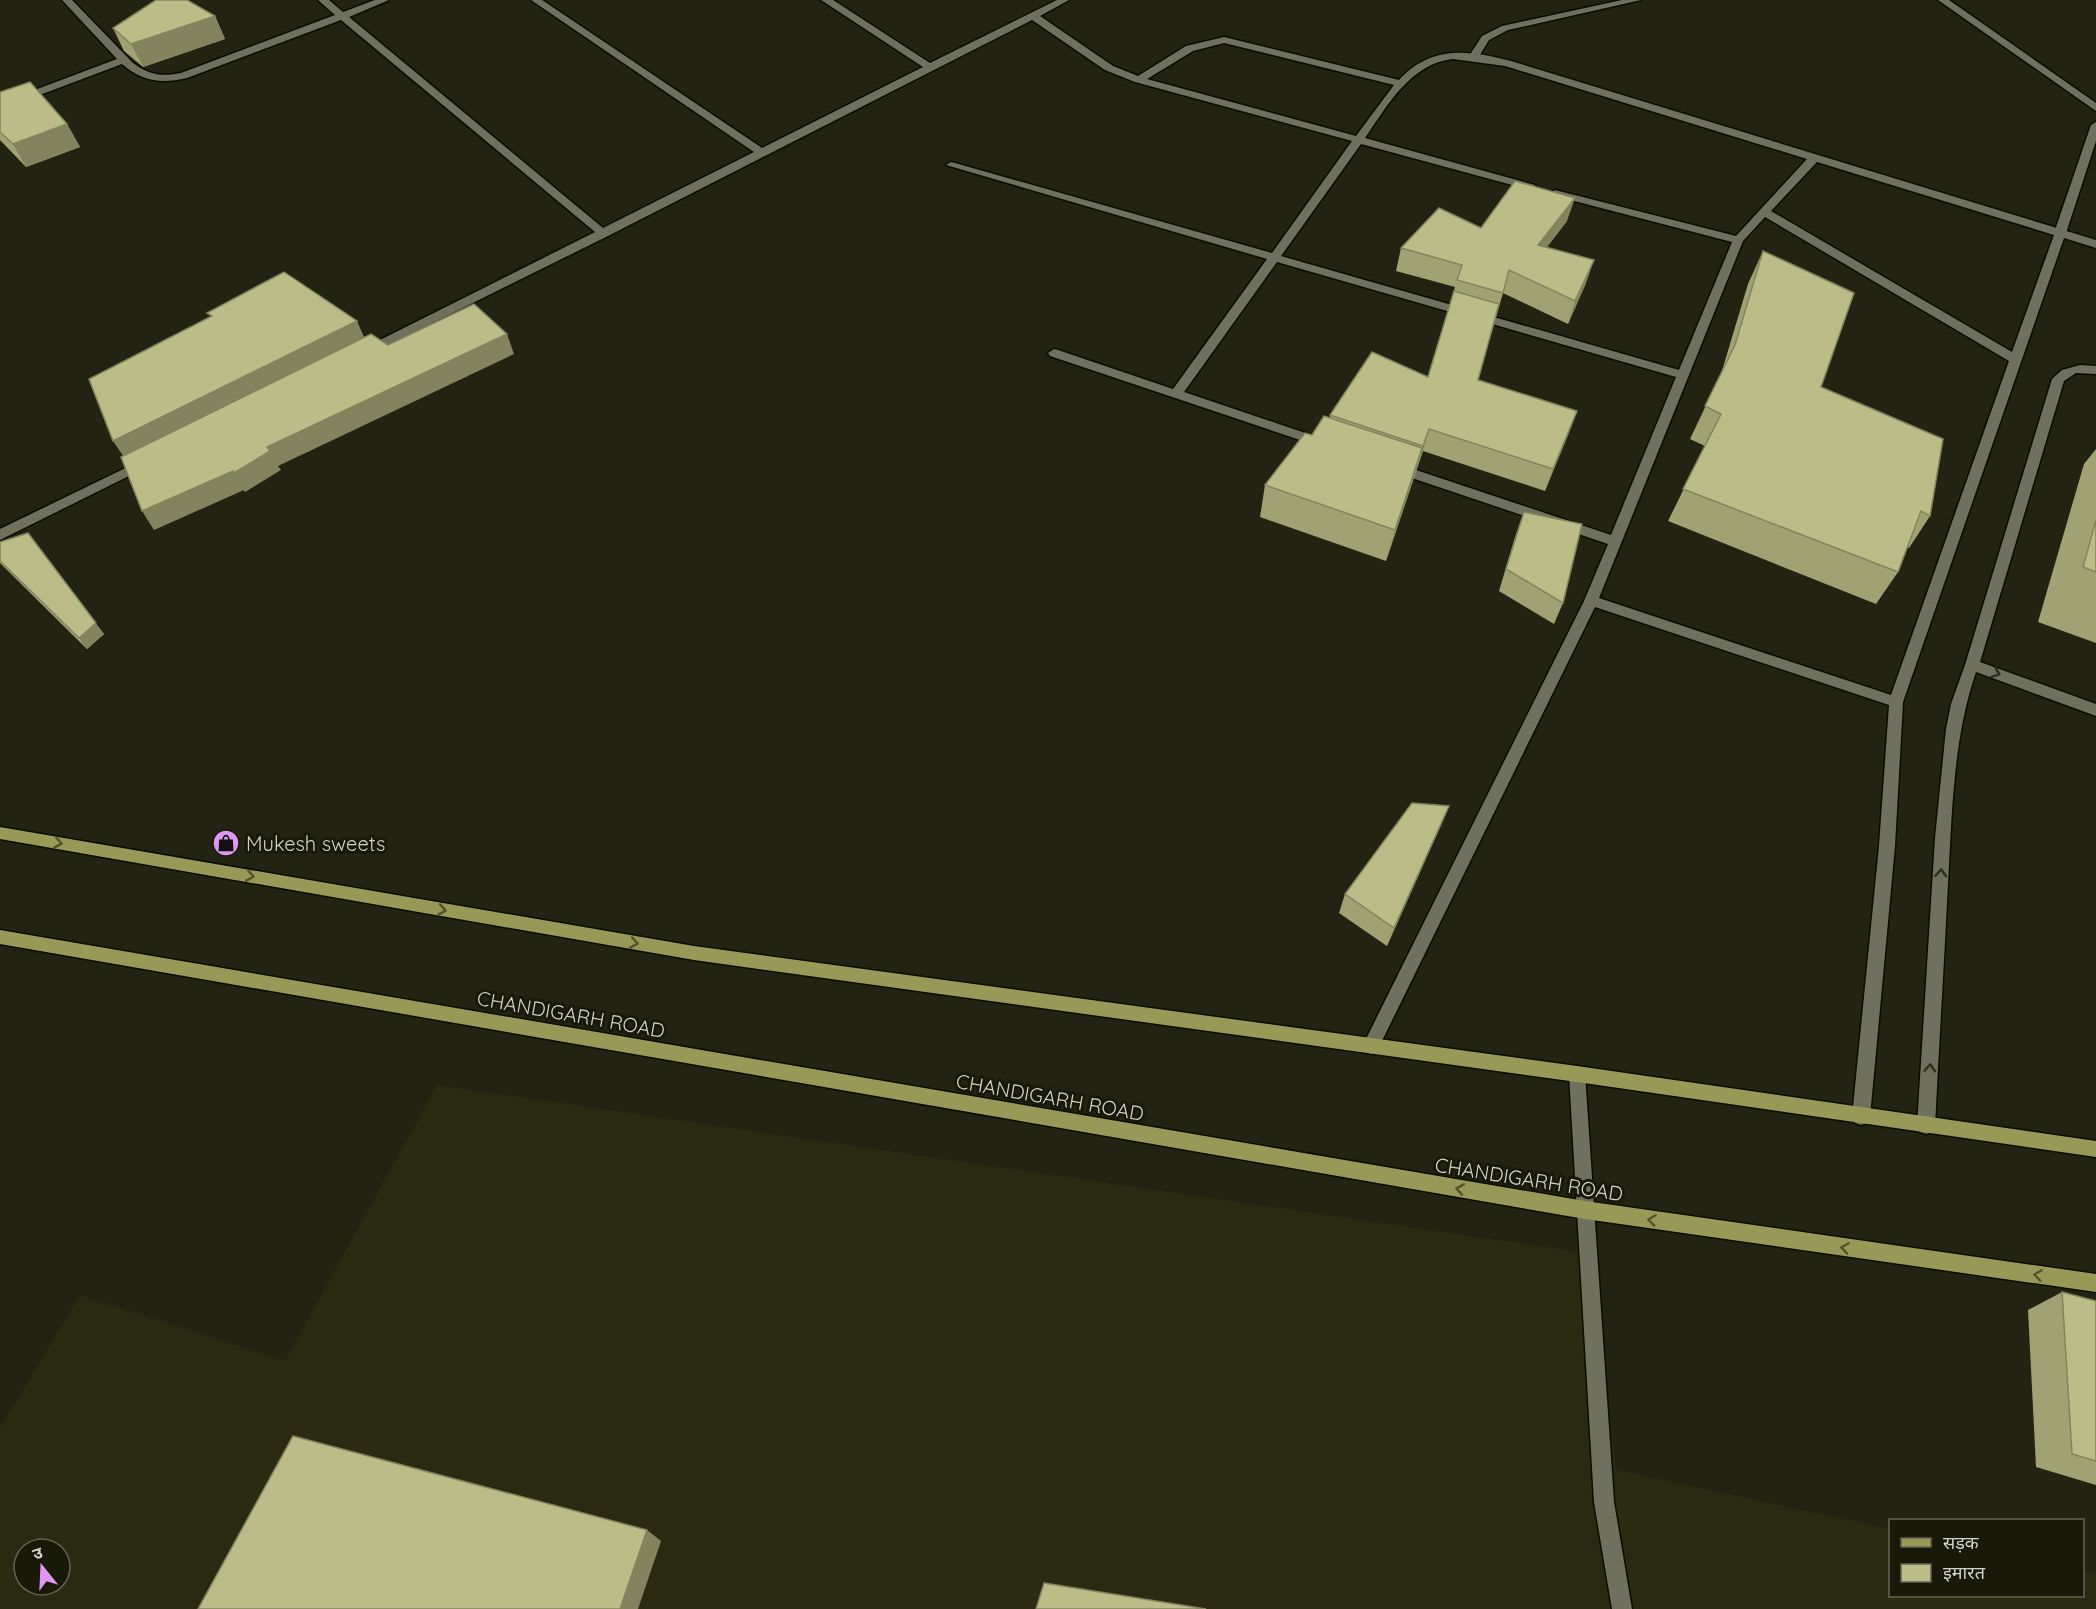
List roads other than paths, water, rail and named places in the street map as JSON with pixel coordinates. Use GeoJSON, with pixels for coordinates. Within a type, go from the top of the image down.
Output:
{"type":"FeatureCollection","features":[{"type":"Feature","properties":{"kind":"main road"},"geometry":{"type":"LineString","coordinates":[[0,833],[693,953],[1577,1074],[1861,1117],[2096,1149]]}},
{"type":"Feature","properties":{"kind":"main road","name":"CHANDIGARH ROAD"},"geometry":{"type":"LineString","coordinates":[[0,937],[1585,1210],[2096,1283]]}},
{"type":"Feature","properties":{"kind":"street"},"geometry":{"type":"LineString","coordinates":[[67,0],[124,60],[148,77],[162,80],[183,76],[384,0]]}},
{"type":"Feature","properties":{"kind":"street"},"geometry":{"type":"LineString","coordinates":[[322,0],[604,234]]}},
{"type":"Feature","properties":{"kind":"street"},"geometry":{"type":"LineString","coordinates":[[536,0],[764,153]]}},
{"type":"Feature","properties":{"kind":"street"},"geometry":{"type":"LineString","coordinates":[[826,0],[929,67]]}},
{"type":"Feature","properties":{"kind":"street"},"geometry":{"type":"LineString","coordinates":[[1474,56],[1481,41],[1489,34],[1505,28],[1636,0]]}},
{"type":"Feature","properties":{"kind":"street"},"geometry":{"type":"LineString","coordinates":[[1943,0],[2096,108]]}},
{"type":"Feature","properties":{"kind":"street"},"geometry":{"type":"LineString","coordinates":[[360,355],[764,153],[1059,1]]}},
{"type":"Feature","properties":{"kind":"street"},"geometry":{"type":"LineString","coordinates":[[1033,16],[1109,68],[1139,80],[1738,240]]}},
{"type":"Feature","properties":{"kind":"street"},"geometry":{"type":"LineString","coordinates":[[1139,80],[1191,47],[1208,41],[1224,40],[1402,84]]}},
{"type":"Feature","properties":{"kind":"street"},"geometry":{"type":"LineString","coordinates":[[1176,394],[1358,140],[1412,71],[1424,63],[1444,58],[1474,56],[1507,63],[2096,244]]}},
{"type":"Feature","properties":{"kind":"street"},"geometry":{"type":"LineString","coordinates":[[0,107],[124,60]]}},
{"type":"Feature","properties":{"kind":"street"},"geometry":{"type":"LineString","coordinates":[[1861,1117],[1887,846],[1896,702],[2096,125]]}},
{"type":"Feature","properties":{"kind":"street"},"geometry":{"type":"LineString","coordinates":[[1371,1046],[1591,601],[1738,240],[1814,158]]}},
{"type":"Feature","properties":{"kind":"street"},"geometry":{"type":"LineString","coordinates":[[951,165],[1683,375]]}},
{"type":"Feature","properties":{"kind":"street"},"geometry":{"type":"LineString","coordinates":[[1764,212],[2015,359]]}},
{"type":"Feature","properties":{"kind":"street"},"geometry":{"type":"LineString","coordinates":[[1054,353],[1334,447]]}},
{"type":"Feature","properties":{"kind":"street"},"geometry":{"type":"LineString","coordinates":[[1926,1126],[1943,838],[1953,729],[1958,704],[1972,665],[2058,379],[2064,372],[2074,369],[2096,370]]}},
{"type":"Feature","properties":{"kind":"street"},"geometry":{"type":"LineString","coordinates":[[0,535],[148,461]]}},
{"type":"Feature","properties":{"kind":"street"},"geometry":{"type":"LineString","coordinates":[[1379,462],[1615,541]]}},
{"type":"Feature","properties":{"kind":"street"},"geometry":{"type":"LineString","coordinates":[[1591,601],[1896,702]]}},
{"type":"Feature","properties":{"kind":"street"},"geometry":{"type":"LineString","coordinates":[[1972,665],[2096,710]]}},
{"type":"Feature","properties":{"kind":"street"},"geometry":{"type":"LineString","coordinates":[[1577,1074],[1605,1502],[1622,1609]]}},
{"type":"Feature","properties":{"kind":"place","name":"Mukesh sweets"},"geometry":{"type":"Point","coordinates":[226,843]}}]}
